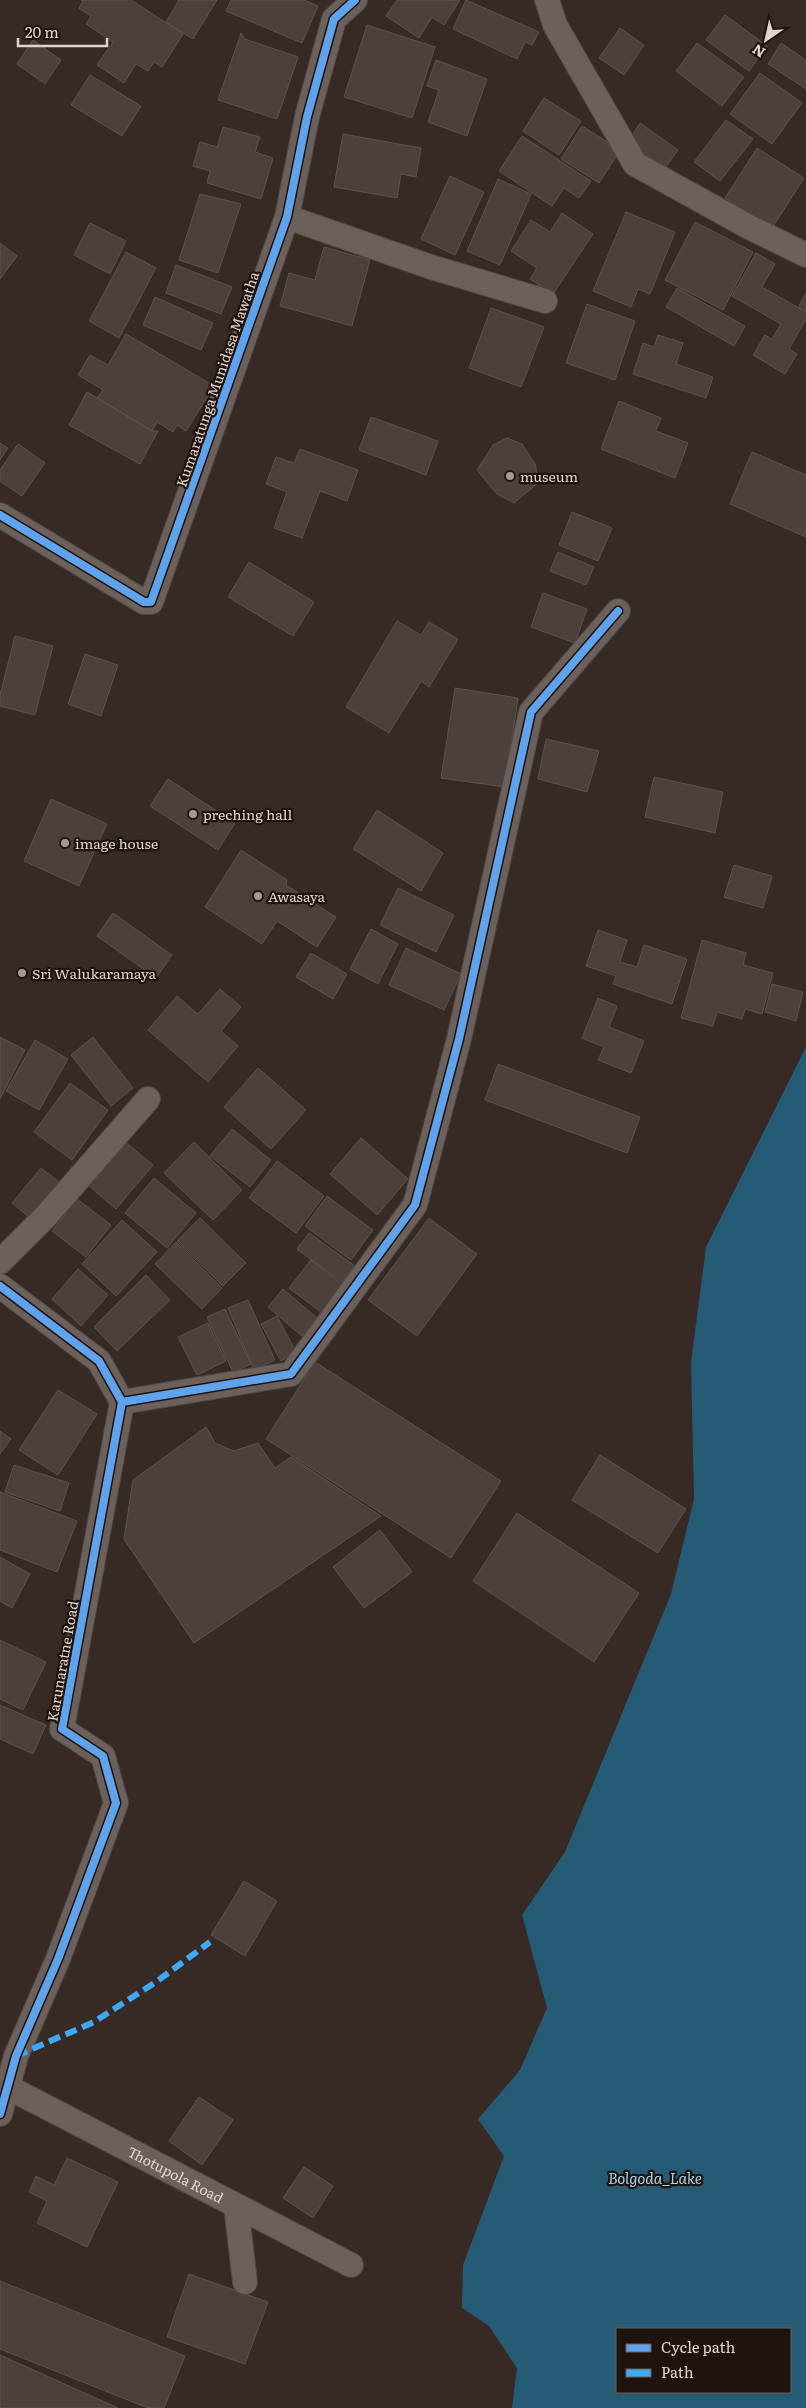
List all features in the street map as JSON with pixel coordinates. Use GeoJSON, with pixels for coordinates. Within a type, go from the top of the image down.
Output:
{"type":"FeatureCollection","features":[{"type":"Feature","properties":{"kind":"street","name":"Kumaratunga Munidasa Mawatha"},"geometry":{"type":"LineString","coordinates":[[0,515],[144,602],[151,602],[287,217],[307,117],[334,19],[355,0]]}},
{"type":"Feature","properties":{"kind":"street"},"geometry":{"type":"LineString","coordinates":[[547,0],[555,26],[635,164],[749,227],[806,255]]}},
{"type":"Feature","properties":{"kind":"street"},"geometry":{"type":"LineString","coordinates":[[287,217],[431,267],[545,301]]}},
{"type":"Feature","properties":{"kind":"street"},"geometry":{"type":"LineString","coordinates":[[0,1286],[99,1361],[122,1402],[291,1374],[415,1205],[458,1039],[531,712],[618,611]]}},
{"type":"Feature","properties":{"kind":"street"},"geometry":{"type":"LineString","coordinates":[[0,1262],[84,1175],[148,1099]]}},
{"type":"Feature","properties":{"kind":"street","name":"Karunaratne Road"},"geometry":{"type":"LineString","coordinates":[[0,2114],[4,2085],[58,1959],[116,1803],[103,1756],[62,1729],[122,1402]]}},
{"type":"Feature","properties":{"kind":"street","name":"Thotupola Road"},"geometry":{"type":"LineString","coordinates":[[4,2085],[350,2265]]}},
{"type":"Feature","properties":{"kind":"street"},"geometry":{"type":"LineString","coordinates":[[236,2206],[245,2282]]}},
{"type":"Feature","properties":{"kind":"water","name":"Bolgoda_Lake"},"geometry":{"type":"Polygon","coordinates":[[[806,1047],[806,2408],[512,2408],[517,2368],[489,2326],[462,2308],[463,2265],[504,2156],[478,2119],[520,2070],[547,2008],[522,1915],[565,1852],[671,1594],[694,1499],[691,1363],[706,1247],[806,1047]]]}},
{"type":"Feature","properties":{"kind":"building"},"geometry":{"type":"Polygon","coordinates":[[[81,0],[131,0],[183,34],[162,67],[154,62],[148,71],[136,64],[124,83],[97,65],[113,42],[86,24],[91,16],[79,8],[83,1],[81,0]]]}},
{"type":"Feature","properties":{"kind":"building"},"geometry":{"type":"Polygon","coordinates":[[[179,0],[217,0],[193,39],[166,22],[179,0]]]}},
{"type":"Feature","properties":{"kind":"building"},"geometry":{"type":"Polygon","coordinates":[[[231,0],[304,0],[318,6],[302,43],[226,11],[231,0]]]}},
{"type":"Feature","properties":{"kind":"building"},"geometry":{"type":"Polygon","coordinates":[[[397,0],[460,0],[444,25],[432,17],[419,38],[386,16],[397,0]]]}},
{"type":"Feature","properties":{"kind":"building"},"geometry":{"type":"Polygon","coordinates":[[[466,0],[539,32],[532,45],[525,42],[517,59],[453,29],[466,0]]]}},
{"type":"Feature","properties":{"kind":"building"},"geometry":{"type":"Polygon","coordinates":[[[725,15],[767,46],[749,71],[706,40],[725,15]]]}},
{"type":"Feature","properties":{"kind":"building"},"geometry":{"type":"Polygon","coordinates":[[[367,25],[435,47],[412,118],[344,97],[367,25]]]}},
{"type":"Feature","properties":{"kind":"building"},"geometry":{"type":"Polygon","coordinates":[[[620,28],[644,45],[624,75],[599,58],[620,28]]]}},
{"type":"Feature","properties":{"kind":"building"},"geometry":{"type":"Polygon","coordinates":[[[241,33],[245,39],[298,57],[277,119],[218,100],[241,33]]]}},
{"type":"Feature","properties":{"kind":"building"},"geometry":{"type":"Polygon","coordinates":[[[33,40],[61,60],[45,84],[17,64],[33,40]]]}},
{"type":"Feature","properties":{"kind":"building"},"geometry":{"type":"Polygon","coordinates":[[[697,43],[744,77],[722,106],[676,71],[697,43]]]}},
{"type":"Feature","properties":{"kind":"building"},"geometry":{"type":"Polygon","coordinates":[[[781,43],[806,60],[806,89],[768,64],[781,43]]]}},
{"type":"Feature","properties":{"kind":"building"},"geometry":{"type":"Polygon","coordinates":[[[436,60],[487,79],[467,136],[428,122],[439,90],[427,86],[436,60]]]}},
{"type":"Feature","properties":{"kind":"building"},"geometry":{"type":"Polygon","coordinates":[[[760,73],[802,103],[772,144],[730,114],[760,73]]]}},
{"type":"Feature","properties":{"kind":"building"},"geometry":{"type":"Polygon","coordinates":[[[90,75],[141,106],[122,136],[71,105],[90,75]]]}},
{"type":"Feature","properties":{"kind":"building"},"geometry":{"type":"Polygon","coordinates":[[[544,98],[581,121],[559,155],[523,131],[544,98]]]}},
{"type":"Feature","properties":{"kind":"building"},"geometry":{"type":"Polygon","coordinates":[[[726,120],[753,139],[720,181],[694,162],[726,120]]]}},
{"type":"Feature","properties":{"kind":"building"},"geometry":{"type":"Polygon","coordinates":[[[640,123],[678,150],[665,168],[628,142],[640,123]]]}},
{"type":"Feature","properties":{"kind":"building"},"geometry":{"type":"Polygon","coordinates":[[[582,126],[620,150],[599,183],[561,159],[582,126]]]}},
{"type":"Feature","properties":{"kind":"building"},"geometry":{"type":"Polygon","coordinates":[[[223,127],[260,137],[255,152],[273,158],[261,199],[207,183],[210,171],[193,166],[200,142],[217,147],[223,127]]]}},
{"type":"Feature","properties":{"kind":"building"},"geometry":{"type":"Polygon","coordinates":[[[343,134],[421,148],[416,177],[401,174],[397,198],[334,187],[343,134]]]}},
{"type":"Feature","properties":{"kind":"building"},"geometry":{"type":"Polygon","coordinates":[[[522,136],[591,181],[579,198],[564,188],[552,206],[499,171],[522,136]]]}},
{"type":"Feature","properties":{"kind":"building"},"geometry":{"type":"Polygon","coordinates":[[[757,148],[804,178],[772,228],[725,198],[757,148]]]}},
{"type":"Feature","properties":{"kind":"building"},"geometry":{"type":"Polygon","coordinates":[[[450,176],[484,192],[455,255],[421,239],[450,176]]]}},
{"type":"Feature","properties":{"kind":"building"},"geometry":{"type":"Polygon","coordinates":[[[498,179],[531,194],[500,265],[467,251],[498,179]]]}},
{"type":"Feature","properties":{"kind":"building"},"geometry":{"type":"Polygon","coordinates":[[[200,194],[241,204],[218,273],[179,260],[200,194]]]}},
{"type":"Feature","properties":{"kind":"building"},"geometry":{"type":"Polygon","coordinates":[[[626,212],[675,232],[650,294],[638,289],[631,307],[593,291],[626,212]]]}},
{"type":"Feature","properties":{"kind":"building"},"geometry":{"type":"Polygon","coordinates":[[[562,213],[593,234],[553,294],[530,279],[537,268],[511,251],[531,220],[550,232],[562,213]]]}},
{"type":"Feature","properties":{"kind":"building"},"geometry":{"type":"Polygon","coordinates":[[[695,222],[753,252],[723,310],[665,280],[695,222]]]}},
{"type":"Feature","properties":{"kind":"building"},"geometry":{"type":"Polygon","coordinates":[[[90,223],[126,241],[110,274],[74,255],[90,223]]]}},
{"type":"Feature","properties":{"kind":"building"},"geometry":{"type":"Polygon","coordinates":[[[0,243],[17,256],[0,279],[0,243]]]}},
{"type":"Feature","properties":{"kind":"building"},"geometry":{"type":"Polygon","coordinates":[[[324,247],[370,260],[352,326],[280,306],[289,273],[315,280],[324,247]]]}},
{"type":"Feature","properties":{"kind":"building"},"geometry":{"type":"Polygon","coordinates":[[[126,252],[156,268],[119,338],[89,321],[126,252]]]}},
{"type":"Feature","properties":{"kind":"building"},"geometry":{"type":"Polygon","coordinates":[[[756,253],[775,264],[762,287],[806,312],[806,319],[789,349],[797,354],[785,374],[753,355],[765,335],[772,339],[781,324],[732,296],[756,253]]]}},
{"type":"Feature","properties":{"kind":"building"},"geometry":{"type":"Polygon","coordinates":[[[176,265],[232,287],[221,314],[166,293],[176,265]]]}},
{"type":"Feature","properties":{"kind":"building"},"geometry":{"type":"Polygon","coordinates":[[[677,288],[745,326],[734,346],[666,307],[677,288]]]}},
{"type":"Feature","properties":{"kind":"building"},"geometry":{"type":"Polygon","coordinates":[[[806,293],[806,312],[798,308],[806,293]]]}},
{"type":"Feature","properties":{"kind":"building"},"geometry":{"type":"Polygon","coordinates":[[[155,297],[213,323],[201,350],[143,325],[155,297]]]}},
{"type":"Feature","properties":{"kind":"building"},"geometry":{"type":"Polygon","coordinates":[[[587,304],[635,321],[615,380],[566,363],[587,304]]]}},
{"type":"Feature","properties":{"kind":"building"},"geometry":{"type":"Polygon","coordinates":[[[491,308],[544,327],[521,387],[469,368],[491,308]]]}},
{"type":"Feature","properties":{"kind":"building"},"geometry":{"type":"Polygon","coordinates":[[[126,334],[214,386],[186,431],[177,425],[173,432],[157,422],[152,431],[97,398],[103,390],[78,375],[90,355],[108,365],[126,334]]]}},
{"type":"Feature","properties":{"kind":"building"},"geometry":{"type":"Polygon","coordinates":[[[658,335],[683,343],[676,364],[713,377],[706,398],[633,374],[643,343],[654,347],[658,335]]]}},
{"type":"Feature","properties":{"kind":"building"},"geometry":{"type":"Polygon","coordinates":[[[87,392],[152,431],[158,431],[140,464],[69,425],[87,392]]]}},
{"type":"Feature","properties":{"kind":"building"},"geometry":{"type":"Polygon","coordinates":[[[619,401],[661,418],[656,431],[688,443],[675,478],[601,449],[619,401]]]}},
{"type":"Feature","properties":{"kind":"building"},"geometry":{"type":"Polygon","coordinates":[[[371,417],[438,441],[426,475],[359,450],[371,417]]]}},
{"type":"Feature","properties":{"kind":"building","name":"museum"},"geometry":{"type":"Polygon","coordinates":[[[507,438],[522,444],[535,464],[539,482],[514,503],[497,494],[477,470],[493,445],[507,438]]]}},
{"type":"Feature","properties":{"kind":"building"},"geometry":{"type":"Polygon","coordinates":[[[0,443],[8,448],[0,460],[0,443]]]}},
{"type":"Feature","properties":{"kind":"building"},"geometry":{"type":"Polygon","coordinates":[[[18,444],[45,463],[22,496],[0,481],[0,470],[18,444]]]}},
{"type":"Feature","properties":{"kind":"building"},"geometry":{"type":"Polygon","coordinates":[[[300,449],[358,470],[347,501],[320,491],[302,538],[274,528],[287,492],[266,484],[276,457],[294,463],[300,449]]]}},
{"type":"Feature","properties":{"kind":"building"},"geometry":{"type":"Polygon","coordinates":[[[752,452],[806,475],[806,537],[730,504],[752,452]]]}},
{"type":"Feature","properties":{"kind":"building"},"geometry":{"type":"Polygon","coordinates":[[[572,512],[612,528],[598,561],[559,545],[572,512]]]}},
{"type":"Feature","properties":{"kind":"building"},"geometry":{"type":"Polygon","coordinates":[[[558,552],[594,567],[586,585],[550,571],[558,552]]]}},
{"type":"Feature","properties":{"kind":"building"},"geometry":{"type":"Polygon","coordinates":[[[249,562],[314,602],[293,636],[228,597],[249,562]]]}},
{"type":"Feature","properties":{"kind":"building"},"geometry":{"type":"Polygon","coordinates":[[[543,593],[587,609],[575,643],[531,627],[543,593]]]}},
{"type":"Feature","properties":{"kind":"building"},"geometry":{"type":"Polygon","coordinates":[[[397,621],[421,635],[429,622],[458,639],[429,687],[421,681],[389,733],[346,707],[397,621]]]}},
{"type":"Feature","properties":{"kind":"building"},"geometry":{"type":"Polygon","coordinates":[[[15,636],[53,646],[35,715],[0,706],[0,695],[15,636]]]}},
{"type":"Feature","properties":{"kind":"building"},"geometry":{"type":"Polygon","coordinates":[[[85,654],[118,665],[101,716],[68,704],[85,654]]]}},
{"type":"Feature","properties":{"kind":"building"},"geometry":{"type":"Polygon","coordinates":[[[455,688],[518,698],[505,787],[441,778],[455,688]]]}},
{"type":"Feature","properties":{"kind":"building"},"geometry":{"type":"Polygon","coordinates":[[[546,739],[599,751],[587,792],[538,779],[546,739]]]}},
{"type":"Feature","properties":{"kind":"building"},"geometry":{"type":"Polygon","coordinates":[[[654,777],[723,792],[715,833],[645,817],[654,777]]]}},
{"type":"Feature","properties":{"kind":"building","name":"preching hall"},"geometry":{"type":"Polygon","coordinates":[[[168,779],[235,823],[218,850],[150,806],[168,779]]]}},
{"type":"Feature","properties":{"kind":"building","name":"image house"},"geometry":{"type":"Polygon","coordinates":[[[51,799],[107,824],[79,886],[24,861],[51,799]]]}},
{"type":"Feature","properties":{"kind":"building"},"geometry":{"type":"Polygon","coordinates":[[[377,810],[443,853],[421,891],[353,849],[377,810]]]}},
{"type":"Feature","properties":{"kind":"building","name":"Awasaya"},"geometry":{"type":"Polygon","coordinates":[[[241,850],[287,880],[286,885],[336,917],[317,947],[277,921],[262,944],[205,907],[241,850]]]}},
{"type":"Feature","properties":{"kind":"building"},"geometry":{"type":"Polygon","coordinates":[[[734,865],[772,876],[763,908],[724,897],[734,865]]]}},
{"type":"Feature","properties":{"kind":"building"},"geometry":{"type":"Polygon","coordinates":[[[398,888],[454,915],[436,952],[380,925],[398,888]]]}},
{"type":"Feature","properties":{"kind":"building"},"geometry":{"type":"Polygon","coordinates":[[[113,913],[172,955],[156,978],[97,936],[113,913]]]}},
{"type":"Feature","properties":{"kind":"building"},"geometry":{"type":"Polygon","coordinates":[[[371,929],[398,944],[378,984],[350,969],[371,929]]]}},
{"type":"Feature","properties":{"kind":"building"},"geometry":{"type":"Polygon","coordinates":[[[598,930],[627,940],[620,962],[637,967],[644,945],[687,959],[672,1004],[613,984],[616,976],[586,966],[598,930]]]}},
{"type":"Feature","properties":{"kind":"building"},"geometry":{"type":"Polygon","coordinates":[[[702,940],[746,953],[743,965],[773,973],[762,1014],[745,1009],[742,1019],[717,1012],[713,1026],[681,1018],[702,940]]]}},
{"type":"Feature","properties":{"kind":"building"},"geometry":{"type":"Polygon","coordinates":[[[406,948],[461,974],[444,1010],[389,985],[406,948]]]}},
{"type":"Feature","properties":{"kind":"building"},"geometry":{"type":"Polygon","coordinates":[[[311,953],[347,974],[333,999],[296,977],[311,953]]]}},
{"type":"Feature","properties":{"kind":"building"},"geometry":{"type":"Polygon","coordinates":[[[772,984],[803,992],[796,1021],[765,1012],[772,984]]]}},
{"type":"Feature","properties":{"kind":"building"},"geometry":{"type":"Polygon","coordinates":[[[220,989],[241,1007],[221,1031],[238,1046],[208,1082],[148,1030],[177,996],[198,1014],[220,989]]]}},
{"type":"Feature","properties":{"kind":"building"},"geometry":{"type":"Polygon","coordinates":[[[598,998],[617,1006],[609,1027],[644,1041],[631,1073],[598,1060],[604,1047],[582,1038],[598,998]]]}},
{"type":"Feature","properties":{"kind":"building"},"geometry":{"type":"Polygon","coordinates":[[[0,1037],[25,1050],[0,1099],[0,1037]]]}},
{"type":"Feature","properties":{"kind":"building"},"geometry":{"type":"Polygon","coordinates":[[[93,1037],[133,1088],[111,1106],[71,1055],[93,1037]]]}},
{"type":"Feature","properties":{"kind":"building"},"geometry":{"type":"Polygon","coordinates":[[[35,1040],[68,1059],[39,1110],[6,1091],[35,1040]]]}},
{"type":"Feature","properties":{"kind":"building"},"geometry":{"type":"Polygon","coordinates":[[[498,1064],[640,1117],[627,1153],[485,1100],[498,1064]]]}},
{"type":"Feature","properties":{"kind":"building"},"geometry":{"type":"Polygon","coordinates":[[[258,1068],[306,1110],[271,1149],[224,1107],[258,1068]]]}},
{"type":"Feature","properties":{"kind":"building"},"geometry":{"type":"Polygon","coordinates":[[[70,1083],[108,1110],[72,1160],[34,1132],[70,1083]]]}},
{"type":"Feature","properties":{"kind":"building"},"geometry":{"type":"Polygon","coordinates":[[[232,1129],[271,1160],[250,1187],[210,1156],[232,1129]]]}},
{"type":"Feature","properties":{"kind":"building"},"geometry":{"type":"Polygon","coordinates":[[[361,1138],[408,1179],[377,1215],[330,1174],[361,1138]]]}},
{"type":"Feature","properties":{"kind":"building"},"geometry":{"type":"Polygon","coordinates":[[[123,1140],[153,1165],[116,1209],[87,1184],[123,1140]]]}},
{"type":"Feature","properties":{"kind":"building"},"geometry":{"type":"Polygon","coordinates":[[[194,1142],[242,1190],[213,1220],[164,1173],[194,1142]]]}},
{"type":"Feature","properties":{"kind":"building"},"geometry":{"type":"Polygon","coordinates":[[[277,1161],[324,1196],[296,1233],[249,1198],[277,1161]]]}},
{"type":"Feature","properties":{"kind":"building"},"geometry":{"type":"Polygon","coordinates":[[[41,1168],[59,1182],[29,1217],[12,1203],[41,1168]]]}},
{"type":"Feature","properties":{"kind":"building"},"geometry":{"type":"Polygon","coordinates":[[[154,1178],[196,1213],[167,1248],[125,1213],[154,1178]]]}},
{"type":"Feature","properties":{"kind":"building"},"geometry":{"type":"Polygon","coordinates":[[[327,1196],[373,1230],[351,1260],[305,1226],[327,1196]]]}},
{"type":"Feature","properties":{"kind":"building"},"geometry":{"type":"Polygon","coordinates":[[[77,1199],[111,1225],[86,1257],[52,1231],[77,1199]]]}},
{"type":"Feature","properties":{"kind":"building"},"geometry":{"type":"Polygon","coordinates":[[[200,1218],[246,1263],[223,1286],[177,1241],[200,1218]]]}},
{"type":"Feature","properties":{"kind":"building"},"geometry":{"type":"Polygon","coordinates":[[[429,1218],[477,1254],[417,1336],[368,1300],[429,1218]]]}},
{"type":"Feature","properties":{"kind":"building"},"geometry":{"type":"Polygon","coordinates":[[[122,1220],[157,1252],[116,1296],[82,1264],[122,1220]]]}},
{"type":"Feature","properties":{"kind":"building"},"geometry":{"type":"Polygon","coordinates":[[[309,1233],[355,1266],[343,1283],[297,1249],[309,1233]]]}},
{"type":"Feature","properties":{"kind":"building"},"geometry":{"type":"Polygon","coordinates":[[[176,1242],[222,1288],[202,1309],[155,1264],[176,1242]]]}},
{"type":"Feature","properties":{"kind":"building"},"geometry":{"type":"Polygon","coordinates":[[[311,1260],[344,1286],[322,1313],[289,1288],[311,1260]]]}},
{"type":"Feature","properties":{"kind":"building"},"geometry":{"type":"Polygon","coordinates":[[[78,1269],[108,1295],[81,1326],[52,1299],[78,1269]]]}},
{"type":"Feature","properties":{"kind":"building"},"geometry":{"type":"Polygon","coordinates":[[[146,1275],[170,1300],[117,1351],[94,1327],[146,1275]]]}},
{"type":"Feature","properties":{"kind":"building"},"geometry":{"type":"Polygon","coordinates":[[[283,1289],[317,1318],[302,1336],[268,1307],[283,1289]]]}},
{"type":"Feature","properties":{"kind":"building"},"geometry":{"type":"Polygon","coordinates":[[[248,1300],[275,1360],[254,1370],[228,1308],[248,1300]]]}},
{"type":"Feature","properties":{"kind":"building"},"geometry":{"type":"Polygon","coordinates":[[[225,1309],[251,1364],[233,1372],[207,1317],[225,1309]]]}},
{"type":"Feature","properties":{"kind":"building"},"geometry":{"type":"Polygon","coordinates":[[[277,1316],[296,1352],[281,1361],[261,1324],[277,1316]]]}},
{"type":"Feature","properties":{"kind":"building"},"geometry":{"type":"Polygon","coordinates":[[[208,1323],[226,1361],[197,1375],[178,1337],[208,1323]]]}},
{"type":"Feature","properties":{"kind":"building"},"geometry":{"type":"Polygon","coordinates":[[[315,1362],[501,1481],[451,1558],[266,1439],[315,1362]]]}},
{"type":"Feature","properties":{"kind":"building"},"geometry":{"type":"Polygon","coordinates":[[[58,1390],[97,1414],[58,1475],[19,1450],[58,1390]]]}},
{"type":"Feature","properties":{"kind":"building"},"geometry":{"type":"Polygon","coordinates":[[[206,1427],[215,1443],[234,1451],[258,1443],[275,1468],[291,1457],[381,1516],[194,1643],[124,1539],[133,1480],[206,1427]]]}},
{"type":"Feature","properties":{"kind":"building"},"geometry":{"type":"Polygon","coordinates":[[[0,1431],[11,1439],[0,1454],[0,1431]]]}},
{"type":"Feature","properties":{"kind":"building"},"geometry":{"type":"Polygon","coordinates":[[[600,1455],[686,1509],[658,1553],[572,1500],[600,1455]]]}},
{"type":"Feature","properties":{"kind":"building"},"geometry":{"type":"Polygon","coordinates":[[[14,1465],[69,1483],[60,1511],[5,1492],[14,1465]]]}},
{"type":"Feature","properties":{"kind":"building"},"geometry":{"type":"Polygon","coordinates":[[[0,1492],[77,1521],[57,1572],[0,1550],[0,1492]]]}},
{"type":"Feature","properties":{"kind":"building"},"geometry":{"type":"Polygon","coordinates":[[[517,1513],[639,1593],[594,1662],[473,1581],[517,1513]]]}},
{"type":"Feature","properties":{"kind":"building"},"geometry":{"type":"Polygon","coordinates":[[[380,1530],[412,1572],[364,1608],[333,1567],[380,1530]]]}},
{"type":"Feature","properties":{"kind":"building"},"geometry":{"type":"Polygon","coordinates":[[[0,1557],[30,1574],[12,1608],[0,1601],[0,1557]]]}},
{"type":"Feature","properties":{"kind":"building"},"geometry":{"type":"Polygon","coordinates":[[[0,1640],[46,1662],[23,1710],[0,1699],[0,1640]]]}},
{"type":"Feature","properties":{"kind":"building"},"geometry":{"type":"Polygon","coordinates":[[[0,1705],[46,1725],[33,1754],[0,1739],[0,1705]]]}},
{"type":"Feature","properties":{"kind":"building"},"geometry":{"type":"Polygon","coordinates":[[[244,1881],[277,1901],[245,1956],[211,1935],[244,1881]]]}},
{"type":"Feature","properties":{"kind":"building"},"geometry":{"type":"Polygon","coordinates":[[[199,2097],[233,2120],[202,2165],[169,2141],[199,2097]]]}},
{"type":"Feature","properties":{"kind":"building"},"geometry":{"type":"Polygon","coordinates":[[[67,2158],[118,2182],[87,2247],[37,2223],[47,2201],[29,2192],[36,2176],[54,2185],[67,2158]]]}},
{"type":"Feature","properties":{"kind":"building"},"geometry":{"type":"Polygon","coordinates":[[[304,2167],[333,2186],[313,2218],[283,2198],[304,2167]]]}},
{"type":"Feature","properties":{"kind":"building"},"geometry":{"type":"Polygon","coordinates":[[[189,2274],[268,2302],[245,2364],[167,2337],[189,2274]]]}},
{"type":"Feature","properties":{"kind":"building"},"geometry":{"type":"Polygon","coordinates":[[[0,2281],[185,2356],[164,2408],[148,2408],[0,2349],[0,2281]]]}},
{"type":"Feature","properties":{"kind":"building"},"geometry":{"type":"Polygon","coordinates":[[[0,2355],[118,2408],[0,2408],[0,2355]]]}},
{"type":"Feature","properties":{"kind":"marked path"},"geometry":{"type":"LineString","coordinates":[[16,2056],[94,2022],[156,1982],[210,1942]]}},
{"type":"Feature","properties":{"kind":"cycle path"},"geometry":{"type":"LineString","coordinates":[[0,515],[144,602],[151,602],[287,217],[307,117],[334,19],[355,0]]}},
{"type":"Feature","properties":{"kind":"cycle path"},"geometry":{"type":"LineString","coordinates":[[122,1402],[291,1374],[415,1205],[459,1039],[531,712],[618,611]]}},
{"type":"Feature","properties":{"kind":"cycle path"},"geometry":{"type":"LineString","coordinates":[[0,1286],[99,1361],[122,1402],[62,1729],[103,1756],[116,1803],[58,1959],[16,2056],[0,2114]]}},
{"type":"Feature","properties":{"kind":"place","name":"museum"},"geometry":{"type":"Point","coordinates":[510,476]}},
{"type":"Feature","properties":{"kind":"place","name":"preching hall"},"geometry":{"type":"Point","coordinates":[193,814]}},
{"type":"Feature","properties":{"kind":"place","name":"image house"},"geometry":{"type":"Point","coordinates":[65,843]}},
{"type":"Feature","properties":{"kind":"place","name":"Awasaya"},"geometry":{"type":"Point","coordinates":[258,896]}},
{"type":"Feature","properties":{"kind":"place","name":"Sri Walukaramaya"},"geometry":{"type":"Point","coordinates":[22,973]}}]}
